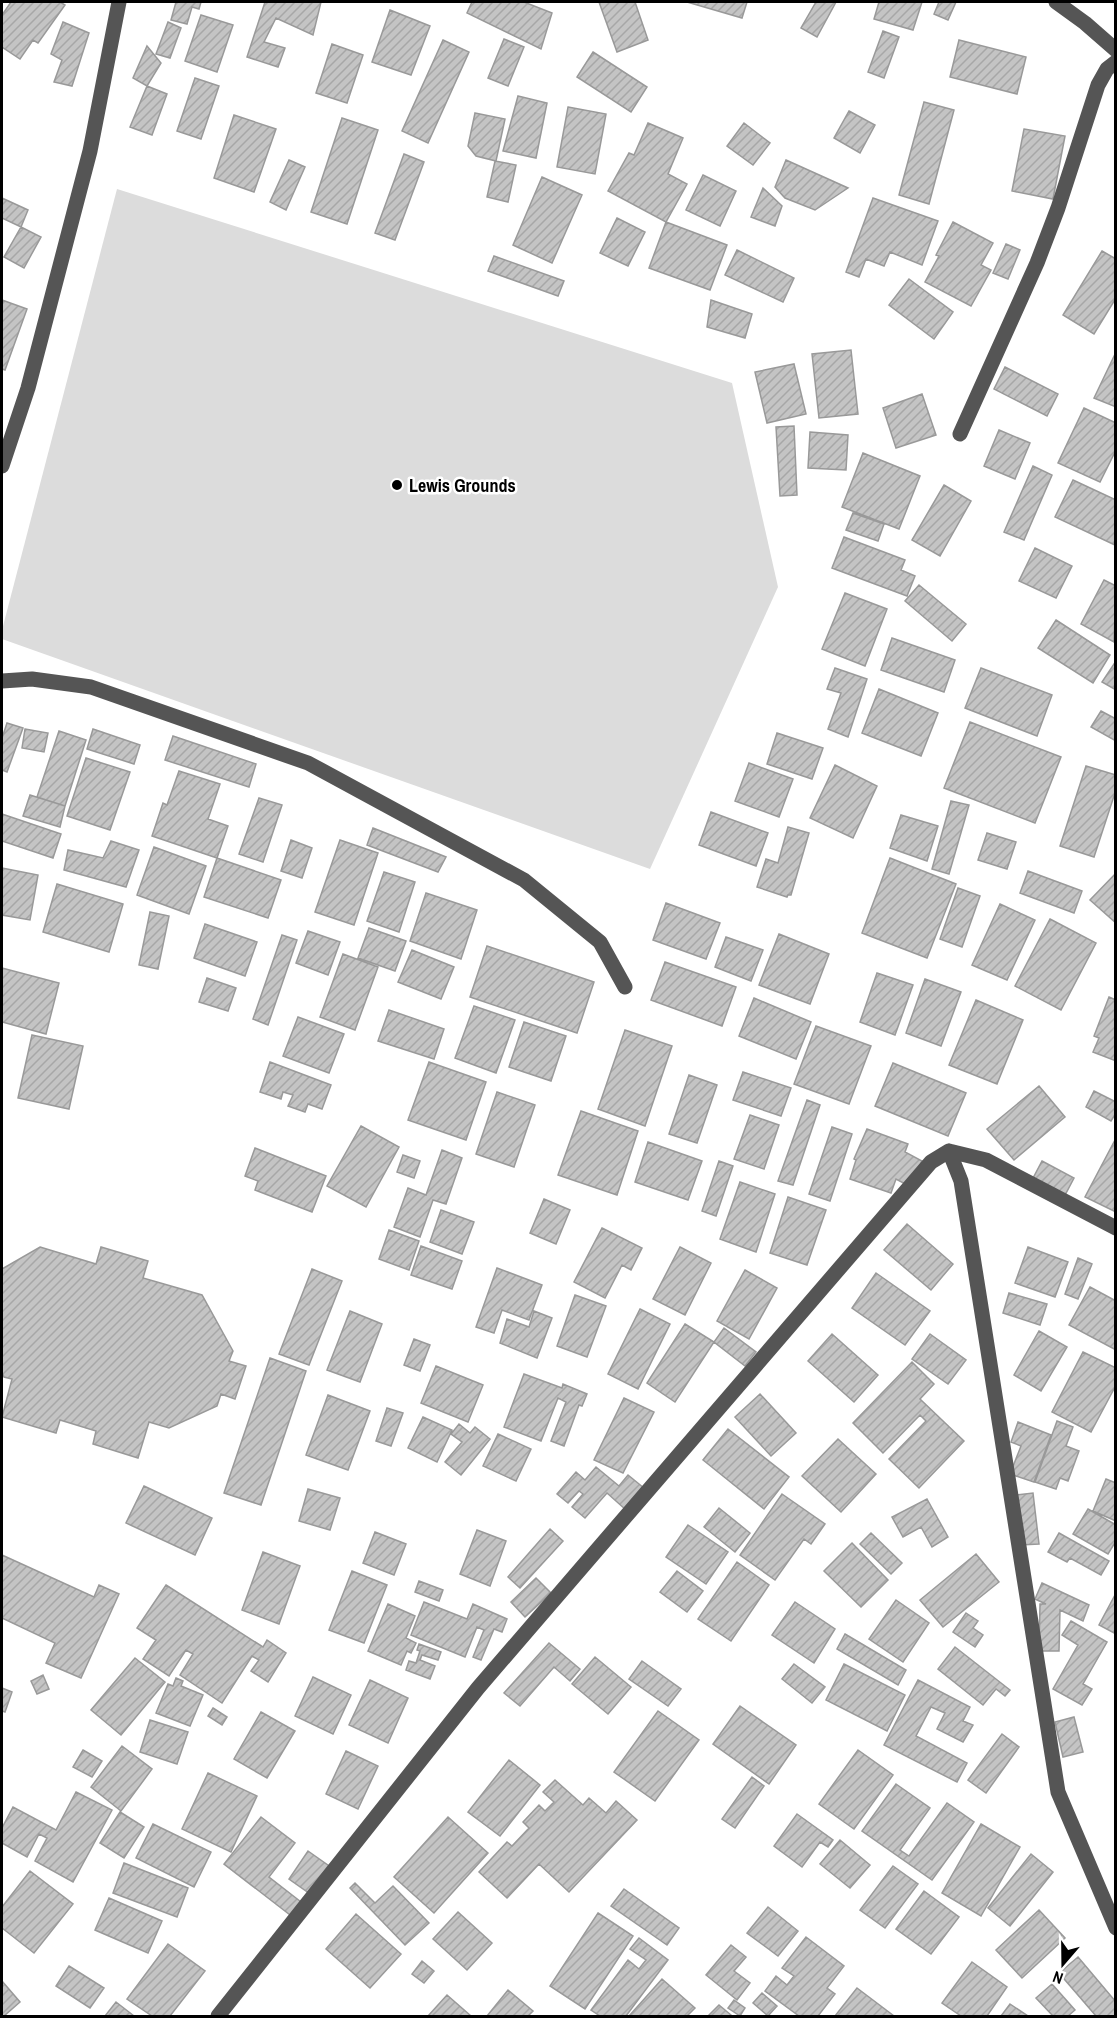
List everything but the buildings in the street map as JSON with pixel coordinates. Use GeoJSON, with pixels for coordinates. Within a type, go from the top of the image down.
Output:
{"type":"FeatureCollection","features":[{"type":"Feature","properties":{"kind":"street"},"geometry":{"type":"LineString","coordinates":[[2,466],[28,388],[90,151],[119,2]]}},
{"type":"Feature","properties":{"kind":"street"},"geometry":{"type":"LineString","coordinates":[[1056,2],[1085,22],[1116,50]]}},
{"type":"Feature","properties":{"kind":"street"},"geometry":{"type":"LineString","coordinates":[[960,434],[1037,263],[1058,208],[1098,85],[1107,69],[1116,62]]}},
{"type":"Feature","properties":{"kind":"street"},"geometry":{"type":"LineString","coordinates":[[2,681],[32,678],[91,687],[308,764],[524,880],[600,942],[624,987]]}},
{"type":"Feature","properties":{"kind":"street"},"geometry":{"type":"LineString","coordinates":[[218,2016],[478,1689],[932,1162],[949,1151],[986,1160],[1116,1228]]}},
{"type":"Feature","properties":{"kind":"street"},"geometry":{"type":"LineString","coordinates":[[949,1151],[961,1181],[1058,1792],[1116,1928]]}},
{"type":"Feature","properties":{"kind":"shaded area","name":"Lewis Grounds"},"geometry":{"type":"Polygon","coordinates":[[[117,189],[732,383],[778,587],[650,869],[2,639],[2,630],[117,189]]]}},
{"type":"Feature","properties":{"kind":"place","name":"Lewis Grounds"},"geometry":{"type":"Point","coordinates":[397,485]}}]}
